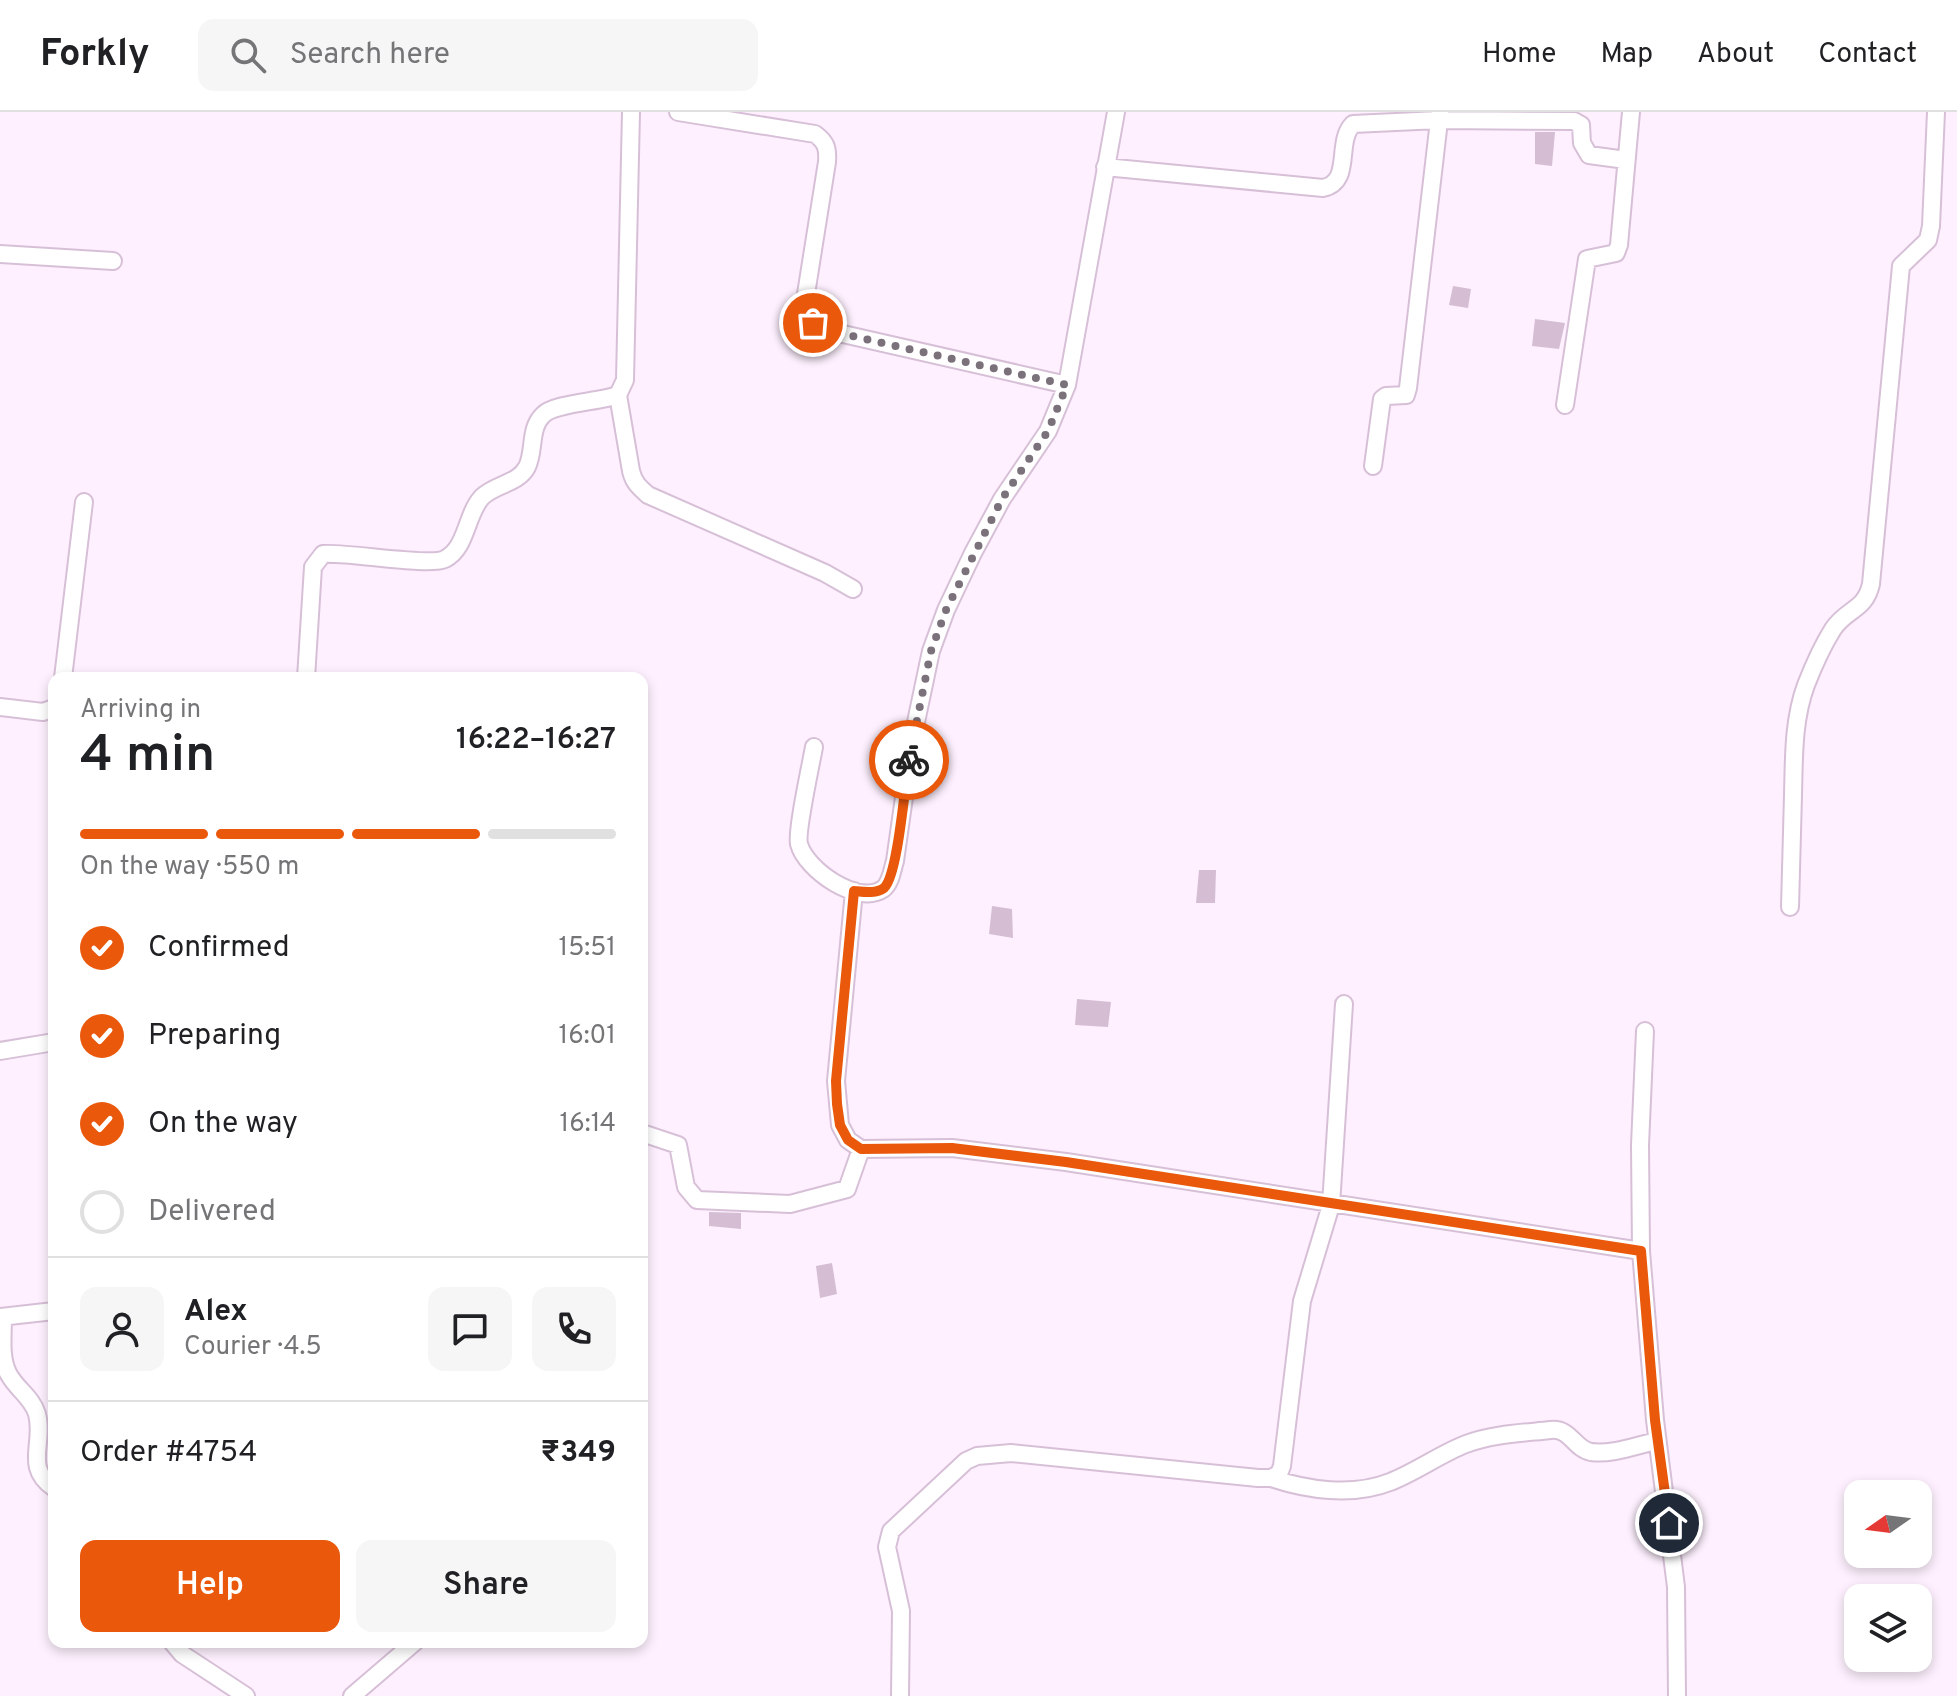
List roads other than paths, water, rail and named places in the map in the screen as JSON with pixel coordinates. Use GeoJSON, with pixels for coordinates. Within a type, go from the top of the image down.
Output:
{"type":"FeatureCollection","features":[{"type":"Feature","properties":{"kind":"street"},"geometry":{"type":"LineString","coordinates":[[631,112],[625,380],[618,395],[633,482],[648,495],[825,573],[853,589]]}},
{"type":"Feature","properties":{"kind":"street"},"geometry":{"type":"LineString","coordinates":[[678,112],[815,134],[824,141],[828,149],[827,162],[806,294],[806,311],[821,329],[1067,385]]}},
{"type":"Feature","properties":{"kind":"street"},"geometry":{"type":"LineString","coordinates":[[814,747],[798,842],[808,863],[822,877],[854,891],[883,889],[890,881],[895,861],[914,726],[931,651],[973,553],[1002,499],[1048,431],[1067,385],[1116,112]]}},
{"type":"Feature","properties":{"kind":"street"},"geometry":{"type":"LineString","coordinates":[[1565,405],[1584,265],[1592,256],[1616,253],[1619,245],[1631,112]]}},
{"type":"Feature","properties":{"kind":"street"},"geometry":{"type":"LineString","coordinates":[[1790,907],[1794,742],[1799,708],[1806,685],[1833,630],[1845,615],[1868,599],[1901,266],[1928,240],[1936,112]]}},
{"type":"Feature","properties":{"kind":"street"},"geometry":{"type":"LineString","coordinates":[[1105,167],[1323,188],[1332,186],[1339,179],[1345,131],[1353,124],[1440,116],[1574,121],[1581,125],[1582,143],[1589,155],[1626,160]]}},
{"type":"Feature","properties":{"kind":"street"},"geometry":{"type":"LineString","coordinates":[[1373,466],[1382,399],[1406,395],[1408,388],[1440,116]]}},
{"type":"Feature","properties":{"kind":"street"},"geometry":{"type":"LineString","coordinates":[[0,254],[113,261]]}},
{"type":"Feature","properties":{"kind":"street"},"geometry":{"type":"LineString","coordinates":[[306,672],[313,567],[323,554],[444,560],[457,549],[482,497],[515,480],[527,466],[535,429],[542,415],[555,407],[601,401],[618,395]]}},
{"type":"Feature","properties":{"kind":"street"},"geometry":{"type":"LineString","coordinates":[[64,672],[84,502]]}},
{"type":"Feature","properties":{"kind":"street"},"geometry":{"type":"LineString","coordinates":[[0,707],[48,710]]}},
{"type":"Feature","properties":{"kind":"street"},"geometry":{"type":"LineString","coordinates":[[854,891],[836,1081],[840,1125],[848,1140],[861,1149],[952,1148],[1066,1162],[1641,1251]]}},
{"type":"Feature","properties":{"kind":"street"},"geometry":{"type":"LineString","coordinates":[[1271,1478],[1279,1474],[1282,1466],[1302,1301],[1331,1205],[1344,1004]]}},
{"type":"Feature","properties":{"kind":"street"},"geometry":{"type":"LineString","coordinates":[[1645,1031],[1640,1145],[1641,1251],[1657,1441],[1676,1587],[1677,1696]]}},
{"type":"Feature","properties":{"kind":"street"},"geometry":{"type":"LineString","coordinates":[[0,1051],[48,1043]]}},
{"type":"Feature","properties":{"kind":"street"},"geometry":{"type":"LineString","coordinates":[[648,1135],[678,1145],[686,1187],[697,1200],[790,1204],[847,1189],[861,1149]]}},
{"type":"Feature","properties":{"kind":"street"},"geometry":{"type":"LineString","coordinates":[[48,1312],[2,1317],[7,1373],[30,1399],[37,1414],[39,1432],[35,1461],[43,1480],[48,1484]]}},
{"type":"Feature","properties":{"kind":"street"},"geometry":{"type":"LineString","coordinates":[[900,1696],[901,1611],[887,1539],[891,1531],[966,1461],[977,1456],[1048,1455],[1271,1478],[1318,1490],[1388,1483],[1467,1444],[1556,1430],[1567,1433],[1581,1448],[1590,1452],[1657,1441]]}},
{"type":"Feature","properties":{"kind":"street"},"geometry":{"type":"LineString","coordinates":[[177,1648],[246,1696]]}},
{"type":"Feature","properties":{"kind":"street"},"geometry":{"type":"LineString","coordinates":[[352,1696],[408,1648]]}}]}
